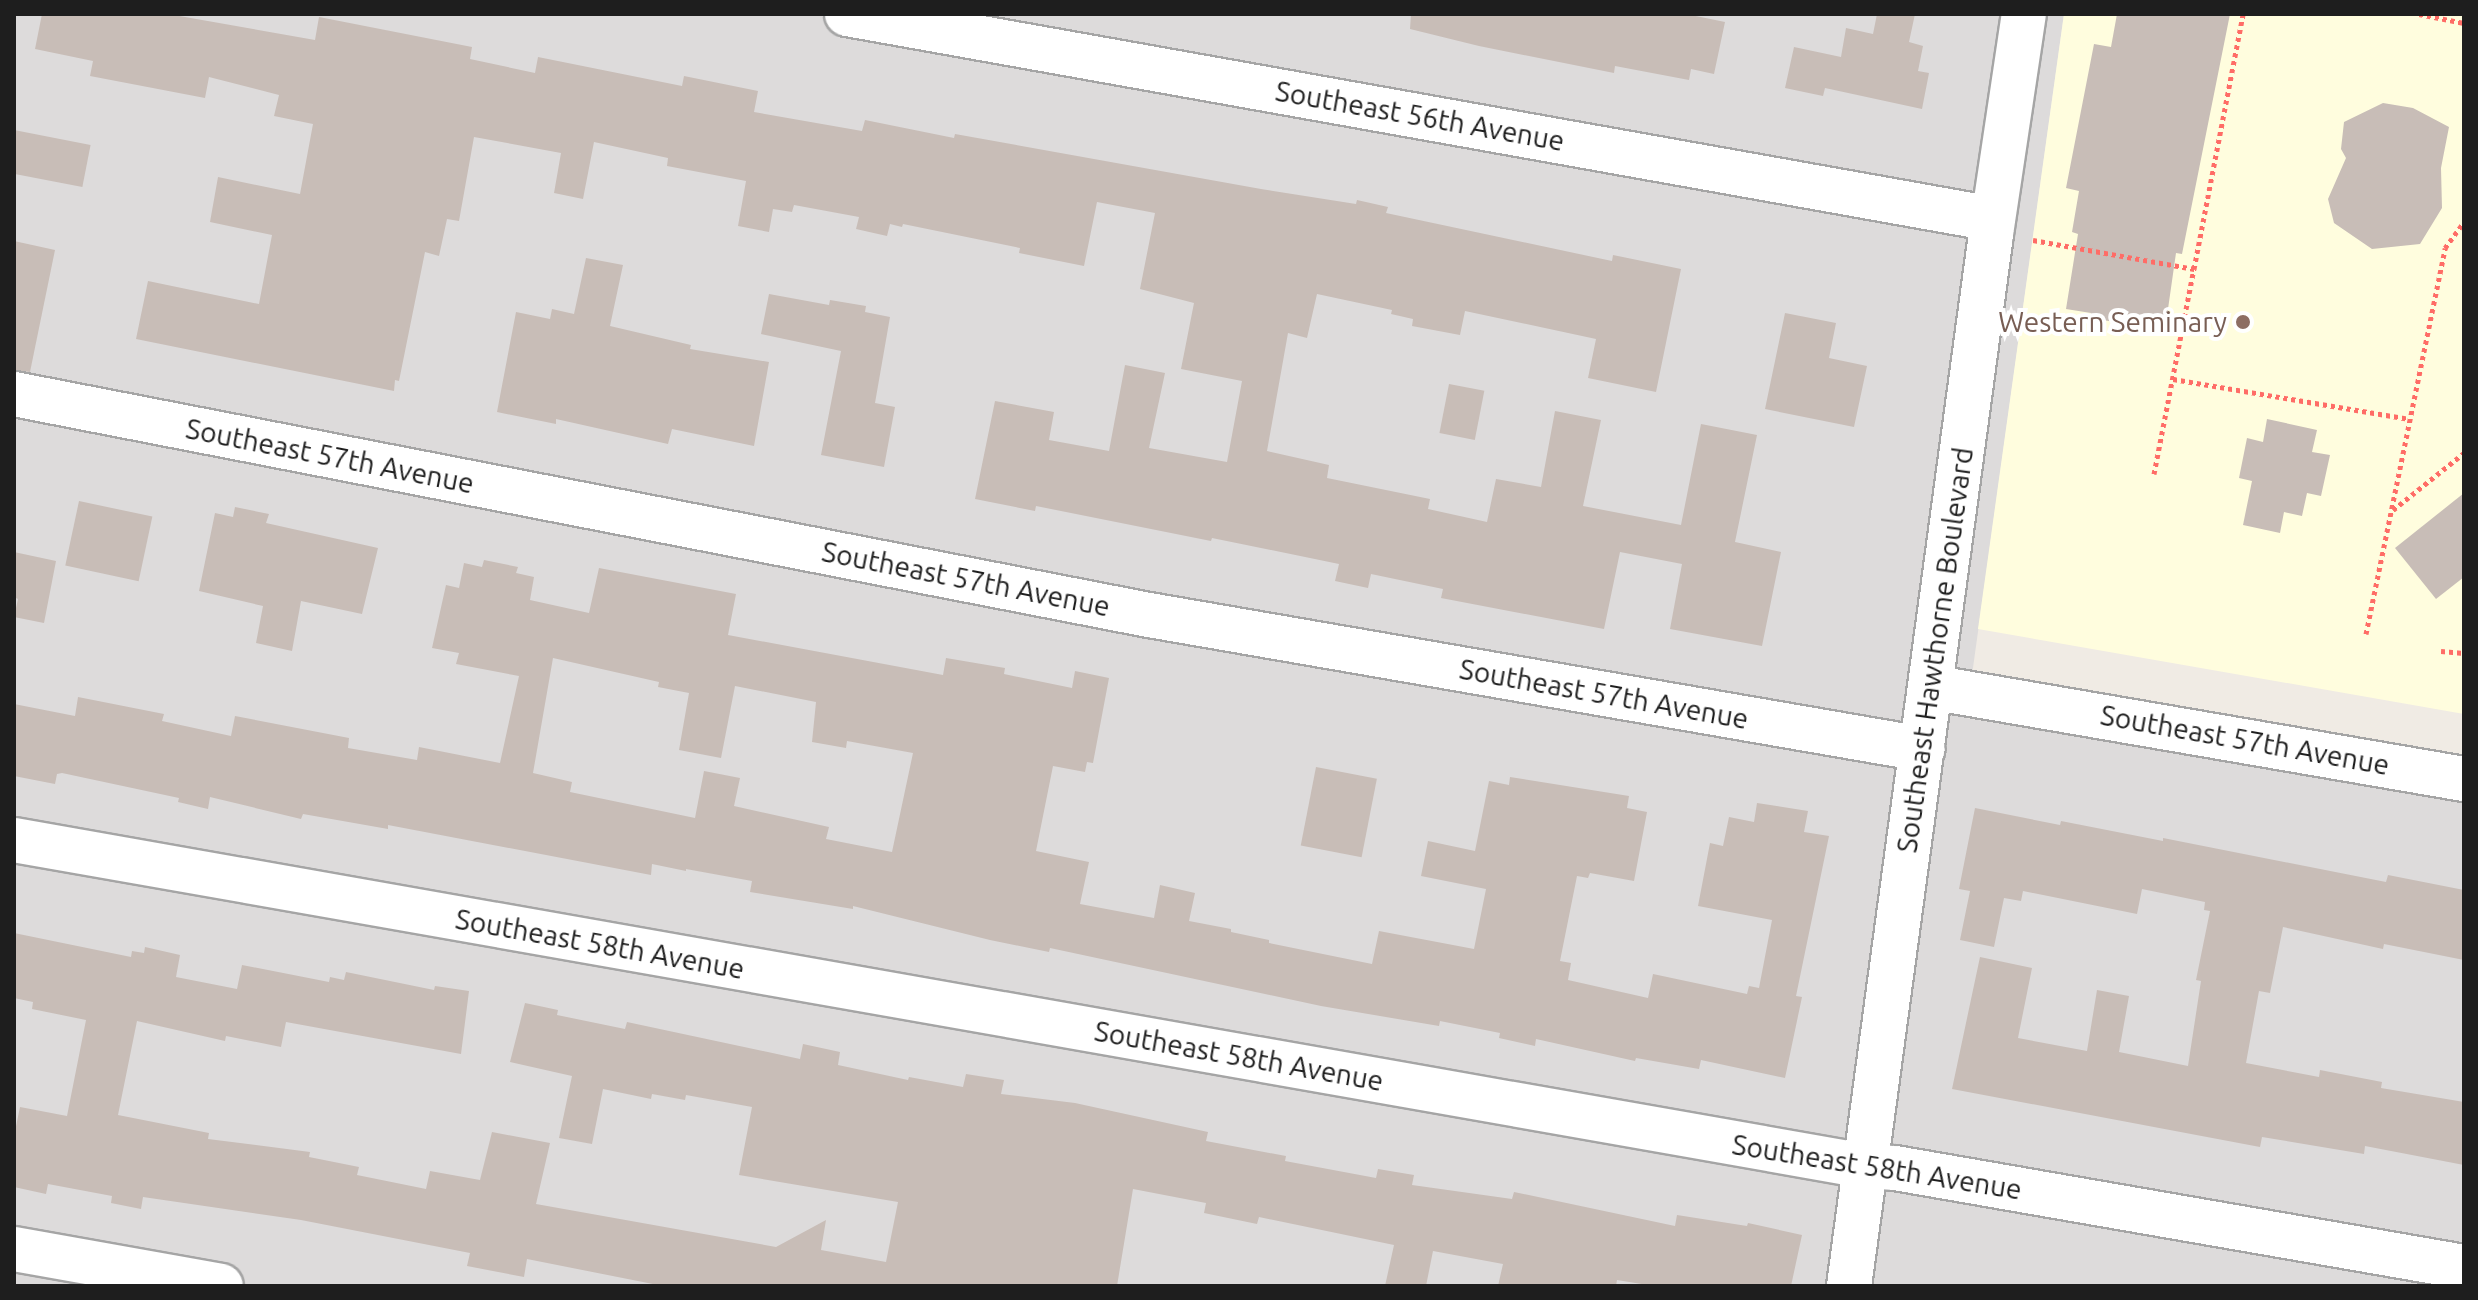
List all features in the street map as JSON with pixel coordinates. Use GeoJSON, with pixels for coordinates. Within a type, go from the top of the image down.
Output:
{"type":"FeatureCollection","features":[{"type":"Feature","properties":{"kind":"street","name":"Southeast 56th Avenue"},"geometry":{"type":"LineString","coordinates":[[847,14],[1993,219]]}},
{"type":"Feature","properties":{"kind":"street","name":"Southeast Hawthorne Boulevard"},"geometry":{"type":"LineString","coordinates":[[1849,1286],[1993,219],[2024,14]]}},
{"type":"Feature","properties":{"kind":"street","name":"Southeast 57th Avenue"},"geometry":{"type":"LineString","coordinates":[[14,394],[1149,615],[1922,749]]}},
{"type":"Feature","properties":{"kind":"street","name":"Southeast 57th Avenue"},"geometry":{"type":"LineString","coordinates":[[1930,687],[2464,779]]}},
{"type":"Feature","properties":{"kind":"street","name":"Southeast 58th Avenue"},"geometry":{"type":"LineString","coordinates":[[14,840],[1865,1166],[1895,1168],[2464,1267]]}},
{"type":"Feature","properties":{"kind":"street"},"geometry":{"type":"LineString","coordinates":[[14,1249],[221,1286]]}},
{"type":"Feature","properties":{"kind":"path"},"geometry":{"type":"LineString","coordinates":[[2154,474],[2243,14]]}},
{"type":"Feature","properties":{"kind":"path"},"geometry":{"type":"LineString","coordinates":[[2419,14],[2464,23]]}},
{"type":"Feature","properties":{"kind":"path"},"geometry":{"type":"LineString","coordinates":[[2366,634],[2445,248],[2464,222]]}},
{"type":"Feature","properties":{"kind":"path"},"geometry":{"type":"LineString","coordinates":[[2052,243],[2194,269]]}},
{"type":"Feature","properties":{"kind":"path"},"geometry":{"type":"LineString","coordinates":[[2173,379],[2410,419]]}},
{"type":"Feature","properties":{"kind":"path"},"geometry":{"type":"LineString","coordinates":[[2392,511],[2464,453]]}},
{"type":"Feature","properties":{"kind":"path"},"geometry":{"type":"LineString","coordinates":[[2441,651],[2464,653]]}},
{"type":"Feature","properties":{"kind":"shaded area"},"geometry":{"type":"Polygon","coordinates":[[[14,14],[2064,14],[1966,718],[2464,800],[2464,1286],[14,1286],[14,14]]]}},
{"type":"Feature","properties":{"kind":"shaded area","name":"Western Seminary"},"geometry":{"type":"Polygon","coordinates":[[[2064,14],[2464,14],[2464,714],[1978,629],[2064,14]]]}},
{"type":"Feature","properties":{"kind":"building"},"geometry":{"type":"Polygon","coordinates":[[[42,14],[168,14],[315,40],[319,17],[472,47],[470,59],[535,73],[538,57],[682,86],[684,76],[758,91],[754,112],[862,131],[865,120],[954,138],[955,134],[1261,189],[1356,204],[1357,200],[1388,207],[1386,213],[1612,261],[1613,255],[1681,269],[1656,392],[1588,378],[1596,339],[1465,311],[1460,335],[1412,326],[1413,319],[1391,314],[1392,310],[1317,294],[1307,338],[1288,333],[1267,451],[1329,465],[1327,478],[1430,499],[1428,509],[1487,522],[1496,479],[1541,487],[1555,411],[1601,420],[1583,506],[1681,525],[1701,424],[1757,435],[1735,542],[1781,552],[1762,646],[1670,629],[1682,564],[1620,552],[1604,629],[1441,598],[1443,589],[1371,574],[1368,588],[1335,581],[1339,564],[1036,506],[1035,511],[975,499],[995,401],[1054,412],[1049,440],[1109,451],[1125,365],[1165,373],[1149,448],[1227,462],[1242,381],[1181,369],[1194,303],[1140,289],[1155,213],[1097,202],[1084,266],[1019,253],[1020,248],[903,224],[902,227],[890,224],[887,236],[856,229],[859,217],[794,205],[792,212],[773,209],[769,232],[738,226],[746,181],[667,166],[668,158],[594,142],[583,199],[554,193],[561,153],[474,137],[459,221],[447,219],[439,256],[425,252],[399,381],[395,380],[394,391],[136,339],[148,281],[259,304],[272,235],[210,222],[218,177],[300,194],[313,124],[274,116],[279,95],[209,77],[205,98],[90,76],[93,61],[35,49],[42,14]]]}},
{"type":"Feature","properties":{"kind":"building"},"geometry":{"type":"Polygon","coordinates":[[[1411,14],[1686,14],[1725,22],[1714,74],[1691,69],[1689,80],[1615,66],[1614,73],[1479,46],[1410,29],[1411,14]]]}},
{"type":"Feature","properties":{"kind":"building"},"geometry":{"type":"Polygon","coordinates":[[[1877,14],[1915,14],[1909,42],[1923,46],[1918,71],[1929,73],[1922,109],[1825,88],[1823,96],[1785,88],[1794,47],[1841,57],[1846,28],[1873,34],[1877,14]]]}},
{"type":"Feature","properties":{"kind":"building"},"geometry":{"type":"Polygon","coordinates":[[[2117,14],[2230,14],[2182,254],[2176,253],[2165,330],[2090,318],[2091,313],[2066,309],[2078,234],[2072,232],[2079,191],[2066,188],[2094,44],[2111,47],[2117,14]]]}},
{"type":"Feature","properties":{"kind":"building"},"geometry":{"type":"Polygon","coordinates":[[[2383,103],[2413,108],[2449,127],[2441,168],[2442,208],[2420,244],[2372,249],[2334,223],[2328,199],[2346,158],[2341,149],[2344,122],[2383,103]]]}},
{"type":"Feature","properties":{"kind":"building"},"geometry":{"type":"Polygon","coordinates":[[[14,130],[91,145],[82,187],[14,174],[14,130]]]}},
{"type":"Feature","properties":{"kind":"building"},"geometry":{"type":"Polygon","coordinates":[[[14,241],[55,250],[30,372],[14,370],[14,241]]]}},
{"type":"Feature","properties":{"kind":"building"},"geometry":{"type":"Polygon","coordinates":[[[586,258],[623,265],[610,326],[691,345],[690,349],[769,362],[754,446],[672,429],[668,444],[556,419],[556,424],[497,412],[516,312],[550,319],[552,309],[574,314],[586,258]]]}},
{"type":"Feature","properties":{"kind":"building"},"geometry":{"type":"Polygon","coordinates":[[[769,294],[829,305],[830,300],[866,306],[865,312],[890,317],[875,403],[895,407],[884,467],[821,455],[841,351],[761,334],[769,294]]]}},
{"type":"Feature","properties":{"kind":"building"},"geometry":{"type":"Polygon","coordinates":[[[1785,313],[1836,323],[1829,358],[1867,366],[1854,427],[1765,409],[1785,313]]]}},
{"type":"Feature","properties":{"kind":"building"},"geometry":{"type":"Polygon","coordinates":[[[1449,384],[1484,391],[1475,440],[1439,433],[1449,384]]]}},
{"type":"Feature","properties":{"kind":"building"},"geometry":{"type":"Polygon","coordinates":[[[2267,419],[2317,430],[2312,452],[2330,455],[2321,496],[2307,493],[2302,516],[2284,512],[2280,533],[2243,525],[2252,481],[2239,478],[2247,438],[2263,442],[2267,419]]]}},
{"type":"Feature","properties":{"kind":"building"},"geometry":{"type":"Polygon","coordinates":[[[2464,493],[2464,577],[2436,599],[2395,548],[2464,493]]]}},
{"type":"Feature","properties":{"kind":"building"},"geometry":{"type":"Polygon","coordinates":[[[79,501],[152,517],[139,581],[65,566],[79,501]]]}},
{"type":"Feature","properties":{"kind":"building"},"geometry":{"type":"Polygon","coordinates":[[[235,507],[269,514],[266,523],[378,548],[362,614],[301,601],[292,651],[256,643],[263,606],[199,591],[215,513],[233,517],[235,507]]]}},
{"type":"Feature","properties":{"kind":"building"},"geometry":{"type":"Polygon","coordinates":[[[14,552],[56,561],[44,623],[14,617],[18,599],[14,597],[14,552]]]}},
{"type":"Feature","properties":{"kind":"building"},"geometry":{"type":"Polygon","coordinates":[[[484,560],[518,567],[516,573],[534,577],[530,600],[589,613],[599,568],[736,594],[728,635],[943,675],[946,658],[1005,668],[1004,674],[1072,688],[1075,671],[1109,678],[1093,763],[1087,762],[1085,772],[1053,766],[1036,851],[1089,862],[1080,904],[1154,918],[1160,885],[1195,893],[1189,921],[1231,929],[1231,932],[1269,940],[1269,943],[1372,964],[1379,931],[1474,949],[1486,889],[1421,876],[1428,841],[1475,851],[1489,781],[1509,785],[1510,777],[1629,796],[1627,808],[1647,812],[1634,881],[1590,873],[1588,878],[1577,876],[1560,961],[1571,963],[1568,980],[1648,998],[1653,974],[1747,994],[1749,986],[1759,988],[1772,920],[1698,906],[1710,843],[1723,846],[1729,817],[1754,822],[1757,803],[1808,811],[1804,832],[1829,836],[1796,996],[1802,997],[1785,1078],[1701,1060],[1699,1069],[1636,1058],[1635,1061],[1536,1039],[1535,1046],[1499,1038],[1500,1033],[1440,1021],[1439,1026],[1321,1006],[1050,948],[1049,952],[990,940],[853,906],[853,909],[750,892],[752,881],[686,869],[652,864],[651,875],[388,825],[388,829],[303,814],[301,819],[210,797],[208,809],[178,802],[179,798],[62,773],[57,774],[55,784],[14,776],[14,704],[75,716],[78,697],[164,714],[162,721],[231,736],[235,716],[349,738],[348,748],[417,760],[419,747],[500,763],[519,676],[456,664],[459,653],[432,648],[446,585],[459,588],[464,563],[482,567],[484,560]],[[553,658],[533,773],[572,782],[570,792],[695,818],[704,771],[740,778],[734,806],[829,827],[826,839],[892,852],[913,753],[847,741],[846,748],[812,742],[816,702],[735,686],[721,758],[679,750],[689,693],[658,687],[659,682],[553,658]]]}},
{"type":"Feature","properties":{"kind":"building"},"geometry":{"type":"Polygon","coordinates":[[[1316,767],[1377,779],[1362,857],[1301,846],[1316,767]]]}},
{"type":"Feature","properties":{"kind":"building"},"geometry":{"type":"Polygon","coordinates":[[[1975,808],[2060,825],[2061,821],[2163,841],[2163,838],[2386,882],[2388,875],[2464,890],[2464,960],[2384,944],[2383,949],[2283,927],[2270,993],[2259,991],[2246,1063],[2319,1077],[2320,1070],[2382,1082],[2381,1088],[2464,1102],[2464,1165],[2365,1146],[2364,1154],[2262,1137],[2260,1147],[1952,1089],[1980,957],[2032,968],[2018,1038],[2087,1051],[2097,990],[2129,996],[2119,1052],[2188,1066],[2201,981],[2196,980],[2210,911],[2204,910],[2205,902],[2142,889],[2137,914],[2023,891],[2021,901],[2004,898],[1994,947],[1960,940],[1970,891],[1959,889],[1975,808]]]}},
{"type":"Feature","properties":{"kind":"building"},"geometry":{"type":"Polygon","coordinates":[[[14,933],[131,957],[132,951],[144,953],[145,947],[180,955],[176,977],[237,989],[242,965],[329,982],[330,977],[344,980],[346,972],[434,990],[435,986],[469,991],[461,1054],[286,1022],[281,1047],[226,1036],[225,1041],[137,1021],[118,1115],[209,1133],[208,1139],[310,1152],[309,1157],[359,1167],[357,1175],[426,1189],[430,1171],[480,1180],[492,1132],[550,1143],[536,1204],[776,1247],[826,1220],[821,1250],[886,1262],[898,1202],[739,1175],[752,1107],[686,1095],[685,1100],[652,1094],[651,1099],[603,1089],[592,1144],[559,1138],[572,1076],[510,1062],[525,1003],[558,1010],[557,1015],[625,1029],[627,1022],[800,1059],[803,1044],[840,1052],[838,1065],[908,1080],[909,1077],[963,1087],[966,1074],[1004,1080],[1001,1094],[1075,1103],[1208,1132],[1206,1141],[1286,1156],[1285,1161],[1376,1178],[1378,1169],[1414,1175],[1412,1185],[1512,1199],[1514,1192],[1675,1226],[1677,1215],[1747,1226],[1748,1223],[1802,1235],[1791,1286],[1654,1286],[1617,1280],[1616,1286],[1498,1286],[1503,1264],[1433,1251],[1426,1286],[1385,1286],[1394,1245],[1259,1217],[1257,1224],[1204,1213],[1206,1203],[1133,1189],[1117,1286],[663,1286],[527,1259],[524,1277],[467,1266],[470,1253],[301,1220],[143,1197],[141,1209],[111,1203],[112,1196],[48,1184],[46,1194],[14,1187],[14,1136],[20,1107],[67,1116],[86,1020],[32,1009],[33,1002],[14,998],[14,933]]]}},
{"type":"Feature","properties":{"kind":"place","name":"Western Seminary"},"geometry":{"type":"Point","coordinates":[2243,322]}}]}
